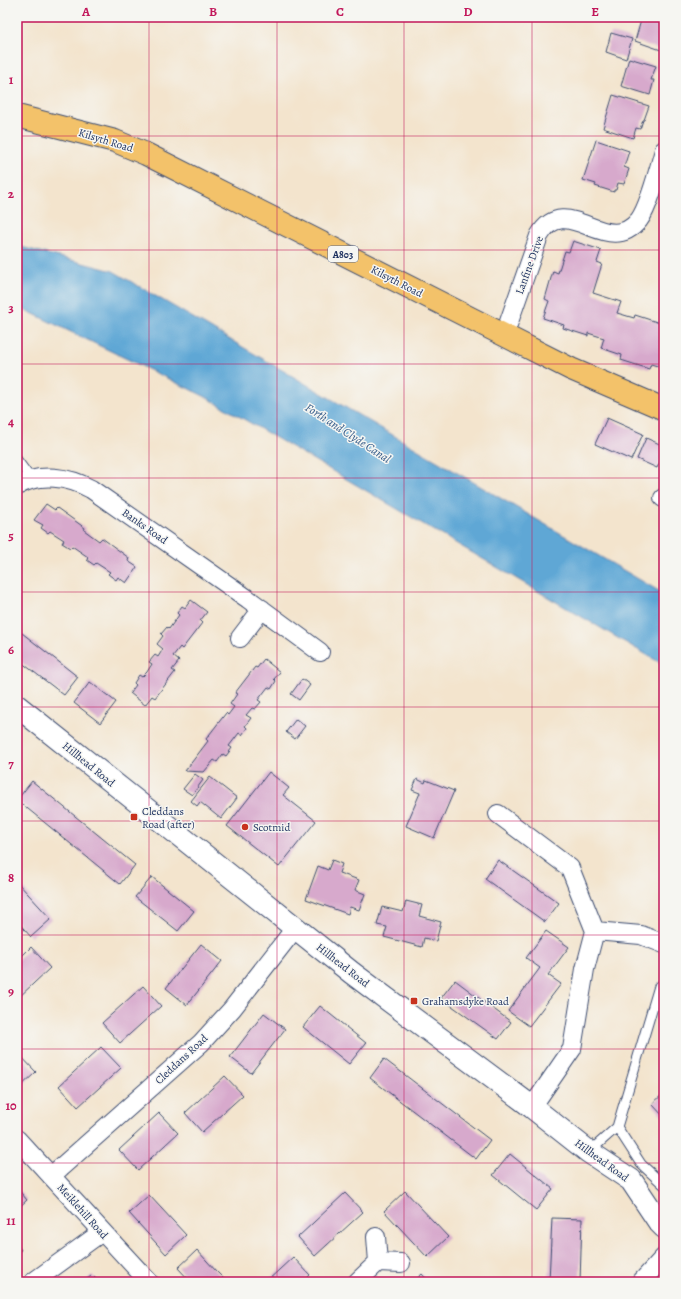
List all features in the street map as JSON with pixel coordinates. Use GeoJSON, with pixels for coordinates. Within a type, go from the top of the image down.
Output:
{"type":"FeatureCollection","features":[{"type":"Feature","properties":{"kind":"main road","name":"Kilsyth Road"},"geometry":{"type":"LineString","coordinates":[[17,116],[115,141],[146,154],[571,369],[664,409]]}},
{"type":"Feature","properties":{"kind":"street","name":"Lanfine Drive"},"geometry":{"type":"LineString","coordinates":[[504,336],[543,228],[549,223],[558,219],[568,218],[610,233],[619,233],[628,230],[644,212],[664,150]]}},
{"type":"Feature","properties":{"kind":"street","name":"Banks Road"},"geometry":{"type":"LineString","coordinates":[[24,483],[55,478],[70,480],[91,489],[262,609],[320,652]]}},
{"type":"Feature","properties":{"kind":"street"},"geometry":{"type":"LineString","coordinates":[[240,638],[262,609]]}},
{"type":"Feature","properties":{"kind":"street","name":"Hillhead Road"},"geometry":{"type":"LineString","coordinates":[[17,706],[352,973],[532,1107],[588,1152],[631,1180],[659,1222],[664,1227]]}},
{"type":"Feature","properties":{"kind":"street"},"geometry":{"type":"LineString","coordinates":[[498,814],[570,868],[595,931],[585,969],[572,1049],[532,1107]]}},
{"type":"Feature","properties":{"kind":"street","name":"Cleddans Road"},"geometry":{"type":"LineString","coordinates":[[51,1176],[201,1043],[232,1009],[296,927]]}},
{"type":"Feature","properties":{"kind":"street"},"geometry":{"type":"LineString","coordinates":[[595,931],[641,935],[664,944]]}},
{"type":"Feature","properties":{"kind":"street","name":"Meiklehill Road"},"geometry":{"type":"LineString","coordinates":[[17,1139],[149,1282]]}},
{"type":"Feature","properties":{"kind":"street"},"geometry":{"type":"LineString","coordinates":[[33,1282],[102,1232]]}},
{"type":"Feature","properties":{"kind":"street"},"geometry":{"type":"LineString","coordinates":[[376,1237],[378,1262]]}},
{"type":"Feature","properties":{"kind":"street"},"geometry":{"type":"LineString","coordinates":[[641,1282],[664,1258]]}},
{"type":"Feature","properties":{"kind":"street"},"geometry":{"type":"LineString","coordinates":[[356,1282],[378,1262],[401,1263]]}},
{"type":"Feature","properties":{"kind":"lane"},"geometry":{"type":"LineString","coordinates":[[17,460],[24,483]]}},
{"type":"Feature","properties":{"kind":"lane"},"geometry":{"type":"LineString","coordinates":[[588,1152],[617,1128],[659,986]]}},
{"type":"Feature","properties":{"kind":"lane"},"geometry":{"type":"LineString","coordinates":[[617,1128],[641,1164],[664,1185]]}},
{"type":"Feature","properties":{"kind":"water","name":"Forth and Clyde Canal"},"geometry":{"type":"Polygon","coordinates":[[[17,246],[113,271],[664,594],[664,665],[206,397],[17,306],[17,246]]]}},
{"type":"Feature","properties":{"kind":"building"},"geometry":{"type":"Polygon","coordinates":[[[642,17],[656,17],[664,19],[664,40],[661,50],[635,41],[642,17]]]}},
{"type":"Feature","properties":{"kind":"building"},"geometry":{"type":"Polygon","coordinates":[[[611,33],[632,39],[626,59],[606,52],[611,33]]]}},
{"type":"Feature","properties":{"kind":"building"},"geometry":{"type":"Polygon","coordinates":[[[629,58],[656,66],[651,80],[654,80],[650,95],[621,86],[629,58]]]}},
{"type":"Feature","properties":{"kind":"building"},"geometry":{"type":"Polygon","coordinates":[[[613,95],[649,106],[640,129],[636,128],[633,138],[603,128],[613,95]]]}},
{"type":"Feature","properties":{"kind":"building"},"geometry":{"type":"Polygon","coordinates":[[[596,140],[629,151],[624,167],[629,169],[624,184],[618,183],[614,192],[595,186],[596,184],[583,180],[596,140]]]}},
{"type":"Feature","properties":{"kind":"building"},"geometry":{"type":"Polygon","coordinates":[[[573,241],[601,250],[597,262],[602,264],[593,293],[621,302],[617,313],[634,318],[635,315],[663,324],[664,368],[651,364],[649,369],[621,360],[622,355],[601,348],[604,338],[588,333],[588,336],[563,328],[564,325],[543,318],[549,301],[545,299],[553,271],[558,273],[565,251],[569,252],[573,241]]]}},
{"type":"Feature","properties":{"kind":"building"},"geometry":{"type":"Polygon","coordinates":[[[607,418],[643,434],[631,460],[595,444],[607,418]]]}},
{"type":"Feature","properties":{"kind":"building"},"geometry":{"type":"Polygon","coordinates":[[[646,438],[664,446],[664,453],[657,468],[637,459],[646,438]]]}},
{"type":"Feature","properties":{"kind":"building"},"geometry":{"type":"Polygon","coordinates":[[[46,504],[55,510],[57,508],[85,528],[84,530],[99,541],[102,538],[129,558],[128,561],[137,567],[126,583],[118,577],[116,580],[108,574],[110,572],[96,563],[94,565],[87,560],[88,557],[72,546],[70,548],[62,543],[64,540],[50,531],[48,533],[41,528],[43,525],[34,520],[46,504]]]}},
{"type":"Feature","properties":{"kind":"building"},"geometry":{"type":"Polygon","coordinates":[[[191,600],[207,612],[200,621],[202,623],[182,649],[180,647],[173,656],[179,661],[172,670],[175,672],[155,698],[152,696],[145,705],[130,693],[136,685],[134,683],[139,675],[142,677],[147,672],[152,664],[149,662],[155,655],[158,657],[163,649],[157,644],[163,636],[161,634],[167,627],[169,629],[179,615],[177,613],[182,606],[185,608],[191,600]]]}},
{"type":"Feature","properties":{"kind":"building"},"geometry":{"type":"Polygon","coordinates":[[[22,633],[78,677],[64,695],[17,659],[17,640],[22,633]]]}},
{"type":"Feature","properties":{"kind":"building"},"geometry":{"type":"Polygon","coordinates":[[[264,659],[280,672],[274,679],[276,681],[271,689],[268,687],[258,700],[261,702],[255,709],[252,708],[246,715],[251,718],[245,726],[247,728],[242,735],[239,733],[229,746],[232,748],[226,756],[223,754],[217,762],[214,760],[204,772],[185,771],[208,741],[206,739],[226,713],[228,715],[234,707],[230,704],[237,694],[235,693],[255,667],[257,668],[264,659]]]}},
{"type":"Feature","properties":{"kind":"building"},"geometry":{"type":"Polygon","coordinates":[[[302,679],[310,685],[299,700],[291,694],[302,679]]]}},
{"type":"Feature","properties":{"kind":"building"},"geometry":{"type":"Polygon","coordinates":[[[90,682],[116,702],[100,723],[74,703],[90,682]]]}},
{"type":"Feature","properties":{"kind":"building"},"geometry":{"type":"Polygon","coordinates":[[[296,719],[305,726],[295,739],[286,732],[296,719]]]}},
{"type":"Feature","properties":{"kind":"building"},"geometry":{"type":"Polygon","coordinates":[[[269,772],[289,788],[283,795],[316,821],[279,867],[227,826],[269,772]]]}},
{"type":"Feature","properties":{"kind":"building"},"geometry":{"type":"Polygon","coordinates":[[[195,774],[203,780],[192,795],[183,789],[195,774]]]}},
{"type":"Feature","properties":{"kind":"building"},"geometry":{"type":"Polygon","coordinates":[[[210,777],[237,798],[221,819],[200,802],[197,806],[191,801],[210,777]]]}},
{"type":"Feature","properties":{"kind":"building"},"geometry":{"type":"Polygon","coordinates":[[[417,779],[425,783],[426,780],[454,791],[434,838],[406,826],[420,793],[412,790],[417,779]]]}},
{"type":"Feature","properties":{"kind":"building"},"geometry":{"type":"Polygon","coordinates":[[[32,781],[135,865],[120,884],[17,800],[32,781]]]}},
{"type":"Feature","properties":{"kind":"building"},"geometry":{"type":"Polygon","coordinates":[[[332,860],[342,864],[339,873],[359,880],[355,890],[365,894],[359,910],[350,907],[348,914],[306,899],[318,866],[328,870],[332,860]]]}},
{"type":"Feature","properties":{"kind":"building"},"geometry":{"type":"Polygon","coordinates":[[[498,860],[559,903],[545,922],[485,879],[498,860]]]}},
{"type":"Feature","properties":{"kind":"building"},"geometry":{"type":"Polygon","coordinates":[[[152,877],[194,911],[178,931],[135,897],[152,877]]]}},
{"type":"Feature","properties":{"kind":"building"},"geometry":{"type":"Polygon","coordinates":[[[17,882],[51,919],[31,937],[17,921],[17,882]]]}},
{"type":"Feature","properties":{"kind":"building"},"geometry":{"type":"Polygon","coordinates":[[[406,901],[422,905],[419,916],[441,922],[436,941],[424,938],[422,947],[384,937],[387,927],[377,925],[382,907],[403,912],[406,901]]]}},
{"type":"Feature","properties":{"kind":"building"},"geometry":{"type":"Polygon","coordinates":[[[546,931],[569,947],[548,975],[561,984],[529,1026],[508,1011],[540,968],[526,958],[546,931]]]}},
{"type":"Feature","properties":{"kind":"building"},"geometry":{"type":"Polygon","coordinates":[[[201,944],[222,961],[187,1005],[166,988],[201,944]]]}},
{"type":"Feature","properties":{"kind":"building"},"geometry":{"type":"Polygon","coordinates":[[[31,947],[50,968],[17,999],[17,961],[31,947]]]}},
{"type":"Feature","properties":{"kind":"building"},"geometry":{"type":"Polygon","coordinates":[[[455,980],[511,1022],[498,1039],[441,998],[455,980]]]}},
{"type":"Feature","properties":{"kind":"building"},"geometry":{"type":"Polygon","coordinates":[[[143,986],[161,1006],[120,1043],[102,1023],[143,986]]]}},
{"type":"Feature","properties":{"kind":"building"},"geometry":{"type":"Polygon","coordinates":[[[320,1006],[366,1043],[349,1064],[303,1027],[320,1006]]]}},
{"type":"Feature","properties":{"kind":"building"},"geometry":{"type":"Polygon","coordinates":[[[264,1013],[285,1029],[251,1073],[230,1057],[264,1013]]]}},
{"type":"Feature","properties":{"kind":"building"},"geometry":{"type":"Polygon","coordinates":[[[101,1047],[121,1068],[78,1107],[59,1086],[101,1047]]]}},
{"type":"Feature","properties":{"kind":"building"},"geometry":{"type":"Polygon","coordinates":[[[17,1052],[36,1072],[17,1090],[17,1052]]]}},
{"type":"Feature","properties":{"kind":"building"},"geometry":{"type":"Polygon","coordinates":[[[384,1059],[490,1140],[476,1159],[370,1078],[384,1059]]]}},
{"type":"Feature","properties":{"kind":"building"},"geometry":{"type":"Polygon","coordinates":[[[225,1076],[243,1095],[202,1132],[185,1113],[225,1076]]]}},
{"type":"Feature","properties":{"kind":"building"},"geometry":{"type":"Polygon","coordinates":[[[664,1093],[664,1117],[652,1104],[664,1093]]]}},
{"type":"Feature","properties":{"kind":"building"},"geometry":{"type":"Polygon","coordinates":[[[159,1113],[178,1133],[138,1170],[119,1150],[159,1113]]]}},
{"type":"Feature","properties":{"kind":"building"},"geometry":{"type":"Polygon","coordinates":[[[510,1154],[553,1189],[536,1210],[493,1175],[510,1154]]]}},
{"type":"Feature","properties":{"kind":"building"},"geometry":{"type":"Polygon","coordinates":[[[17,1188],[27,1200],[17,1209],[17,1188]]]}},
{"type":"Feature","properties":{"kind":"building"},"geometry":{"type":"Polygon","coordinates":[[[405,1191],[448,1237],[427,1257],[384,1211],[405,1191]]]}},
{"type":"Feature","properties":{"kind":"building"},"geometry":{"type":"Polygon","coordinates":[[[345,1193],[363,1212],[315,1256],[298,1237],[345,1193]]]}},
{"type":"Feature","properties":{"kind":"building"},"geometry":{"type":"Polygon","coordinates":[[[149,1195],[186,1235],[166,1254],[129,1213],[149,1195]]]}},
{"type":"Feature","properties":{"kind":"building"},"geometry":{"type":"Polygon","coordinates":[[[552,1218],[582,1219],[580,1282],[549,1281],[552,1218]]]}},
{"type":"Feature","properties":{"kind":"building"},"geometry":{"type":"Polygon","coordinates":[[[17,1244],[21,1250],[17,1253],[17,1244]]]}},
{"type":"Feature","properties":{"kind":"building"},"geometry":{"type":"Polygon","coordinates":[[[197,1250],[227,1282],[191,1282],[178,1268],[197,1250]]]}},
{"type":"Feature","properties":{"kind":"building"},"geometry":{"type":"Polygon","coordinates":[[[293,1257],[310,1275],[303,1282],[266,1282],[293,1257]]]}},
{"type":"Feature","properties":{"kind":"building"},"geometry":{"type":"Polygon","coordinates":[[[422,1274],[429,1282],[413,1282],[422,1274]]]}},
{"type":"Feature","properties":{"kind":"building"},"geometry":{"type":"Polygon","coordinates":[[[92,1275],[99,1282],[84,1282],[92,1275]]]}},
{"type":"Feature","properties":{"kind":"place","name":"Cleddans Road (after)"},"geometry":{"type":"Point","coordinates":[134,817]}},
{"type":"Feature","properties":{"kind":"place","name":"Scotmid"},"geometry":{"type":"Point","coordinates":[245,827]}},
{"type":"Feature","properties":{"kind":"place","name":"Grahamsdyke Road"},"geometry":{"type":"Point","coordinates":[414,1001]}}]}
